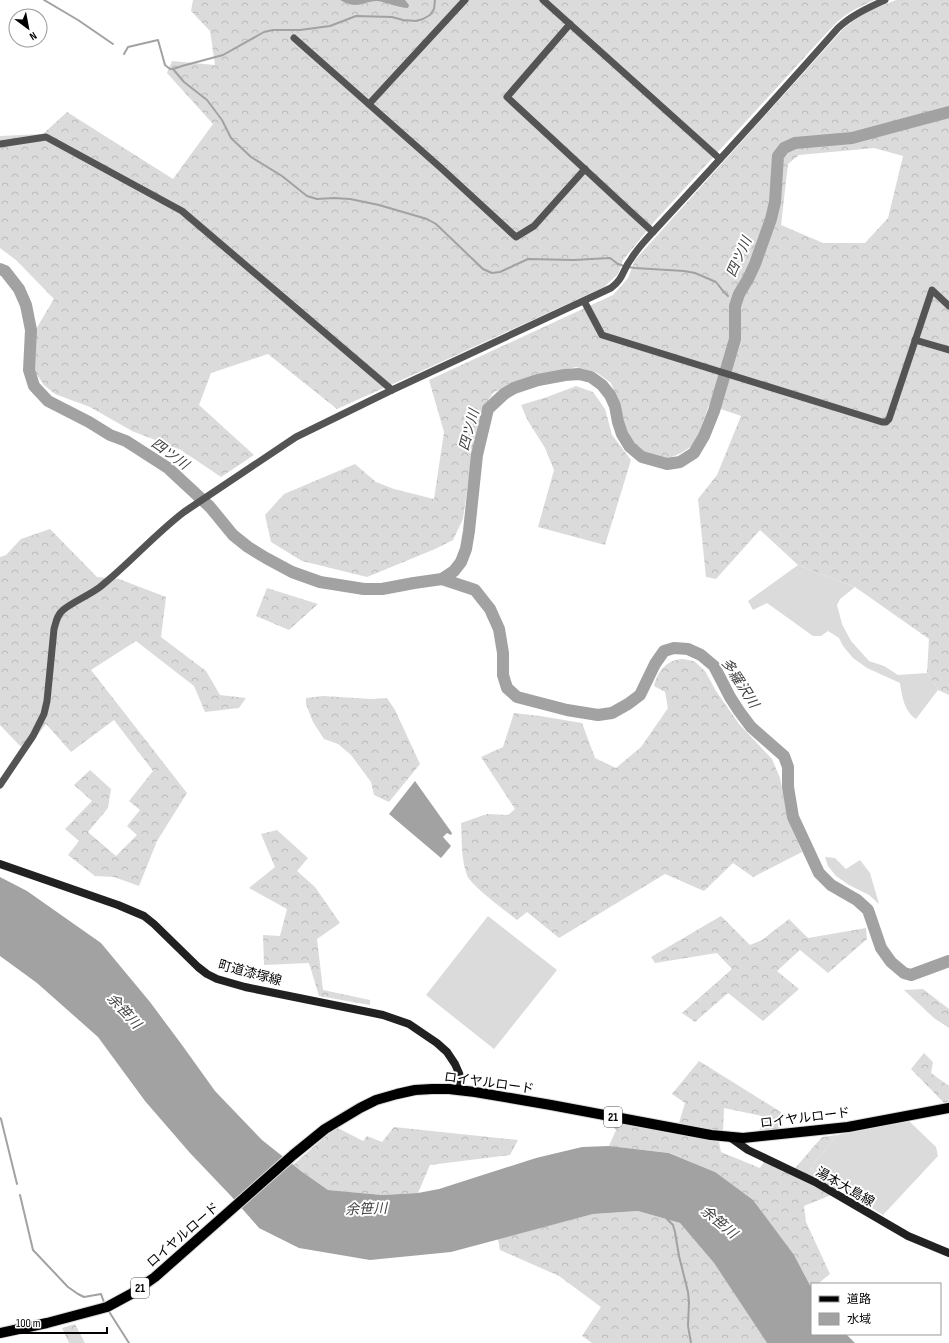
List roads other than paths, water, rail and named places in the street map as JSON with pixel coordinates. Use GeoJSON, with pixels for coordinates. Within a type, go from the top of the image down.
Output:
{"type":"FeatureCollection","features":[{"type":"Feature","properties":{"kind":"main road","name":"ロイヤルロード"},"geometry":{"type":"LineString","coordinates":[[0,1333],[47,1323],[106,1307],[131,1294],[155,1277],[293,1154],[325,1129],[342,1117],[376,1100],[397,1094],[432,1088],[501,1096],[731,1138],[848,1127],[949,1108]]}},
{"type":"Feature","properties":{"kind":"street"},"geometry":{"type":"LineString","coordinates":[[369,104],[465,0]]}},
{"type":"Feature","properties":{"kind":"street"},"geometry":{"type":"LineString","coordinates":[[543,0],[720,159]]}},
{"type":"Feature","properties":{"kind":"street"},"geometry":{"type":"LineString","coordinates":[[0,785],[33,736],[44,714],[47,701],[56,620],[62,611],[98,588],[122,569],[171,522],[184,512],[296,437],[338,418],[392,390],[611,288],[623,275],[630,260],[654,232],[840,26],[846,20],[885,0]]}},
{"type":"Feature","properties":{"kind":"street"},"geometry":{"type":"LineString","coordinates":[[570,24],[507,97],[654,232]]}},
{"type":"Feature","properties":{"kind":"street"},"geometry":{"type":"LineString","coordinates":[[294,38],[516,237],[534,226],[585,169]]}},
{"type":"Feature","properties":{"kind":"street"},"geometry":{"type":"LineString","coordinates":[[0,144],[46,137],[182,211],[392,390]]}},
{"type":"Feature","properties":{"kind":"street"},"geometry":{"type":"LineString","coordinates":[[584,301],[602,335],[882,422],[886,422],[889,419],[932,290],[949,306]]}},
{"type":"Feature","properties":{"kind":"street"},"geometry":{"type":"LineString","coordinates":[[915,340],[949,350]]}},
{"type":"Feature","properties":{"kind":"street","name":"町道漆塚線"},"geometry":{"type":"LineString","coordinates":[[0,864],[118,905],[144,916],[198,967],[217,979],[245,987],[383,1015],[409,1024],[437,1043],[447,1052],[459,1073],[461,1081],[459,1091]]}},
{"type":"Feature","properties":{"kind":"street","name":"湯本大島線"},"geometry":{"type":"LineString","coordinates":[[731,1138],[748,1150],[817,1183],[908,1236],[949,1253]]}},
{"type":"Feature","properties":{"kind":"water"},"geometry":{"type":"Polygon","coordinates":[[[340,0],[405,0],[409,5],[408,8],[404,8],[377,1],[353,5],[340,0]]]}},
{"type":"Feature","properties":{"kind":"water"},"geometry":{"type":"Polygon","coordinates":[[[415,781],[452,833],[451,835],[447,833],[443,837],[451,846],[441,858],[389,814],[415,781]]]}},
{"type":"Feature","properties":{"kind":"water","name":"余笹川"},"geometry":{"type":"Polygon","coordinates":[[[0,877],[27,891],[101,943],[150,1002],[215,1091],[262,1140],[328,1190],[382,1195],[418,1193],[439,1189],[536,1158],[582,1147],[609,1146],[669,1153],[715,1172],[753,1200],[794,1255],[811,1287],[811,1335],[847,1335],[855,1343],[767,1343],[714,1263],[680,1223],[638,1211],[593,1214],[451,1252],[370,1260],[299,1248],[259,1228],[190,1153],[145,1101],[98,1037],[37,983],[0,956],[0,877]]]}},
{"type":"Feature","properties":{"kind":"waterway"},"geometry":{"type":"LineString","coordinates":[[44,0],[78,20],[113,44]]}},
{"type":"Feature","properties":{"kind":"waterway"},"geometry":{"type":"LineString","coordinates":[[124,54],[128,47],[158,40],[165,65],[170,69],[173,69],[223,55],[264,32],[273,30],[300,30],[330,26],[356,16],[392,17],[416,21],[430,15],[434,9],[435,0]]}},
{"type":"Feature","properties":{"kind":"waterway"},"geometry":{"type":"LineString","coordinates":[[173,69],[184,82],[207,100],[222,120],[231,138],[251,157],[282,176],[307,196],[317,199],[350,199],[379,205],[427,219],[436,224],[483,269],[492,273],[500,272],[528,259],[574,260],[610,258],[618,264],[624,266]]}},
{"type":"Feature","properties":{"kind":"waterway","name":"四ツ川"},"geometry":{"type":"LineString","coordinates":[[0,269],[5,271],[19,289],[26,305],[31,330],[29,370],[34,386],[48,401],[89,422],[110,435],[126,441],[168,468],[210,507],[233,535],[248,547],[266,558],[292,572],[320,582],[364,589],[382,589],[442,579],[454,571],[461,562],[466,549],[469,531],[477,455],[488,409],[504,394],[514,388],[538,380],[565,375],[579,374],[591,377],[602,385],[610,395],[615,406],[622,434],[630,447],[642,457],[667,464],[680,462],[694,453],[704,436],[714,411],[735,339],[735,306],[739,294],[755,264],[771,219],[775,202],[778,156],[784,148],[795,143],[852,138],[949,112]]}},
{"type":"Feature","properties":{"kind":"waterway"},"geometry":{"type":"LineString","coordinates":[[628,267],[695,273],[716,282],[728,296]]}},
{"type":"Feature","properties":{"kind":"waterway","name":"多羅沢川"},"geometry":{"type":"LineString","coordinates":[[442,579],[475,590],[490,609],[499,629],[503,653],[503,675],[507,688],[517,697],[567,710],[598,715],[612,713],[640,695],[655,664],[664,651],[674,648],[688,649],[701,655],[714,666],[730,697],[751,727],[784,756],[788,767],[788,787],[793,817],[819,873],[831,885],[857,900],[868,910],[881,948],[891,962],[904,973],[911,975],[949,961]]}},
{"type":"Feature","properties":{"kind":"waterway"},"geometry":{"type":"LineString","coordinates":[[0,1118],[17,1184]]}},
{"type":"Feature","properties":{"kind":"waterway"},"geometry":{"type":"LineString","coordinates":[[20,1195],[33,1250],[68,1287],[84,1297],[101,1294],[105,1305]]}},
{"type":"Feature","properties":{"kind":"waterway"},"geometry":{"type":"LineString","coordinates":[[667,1219],[673,1225],[688,1292],[688,1326],[691,1343]]}},
{"type":"Feature","properties":{"kind":"waterway"},"geometry":{"type":"LineString","coordinates":[[108,1310],[129,1343]]}}]}
